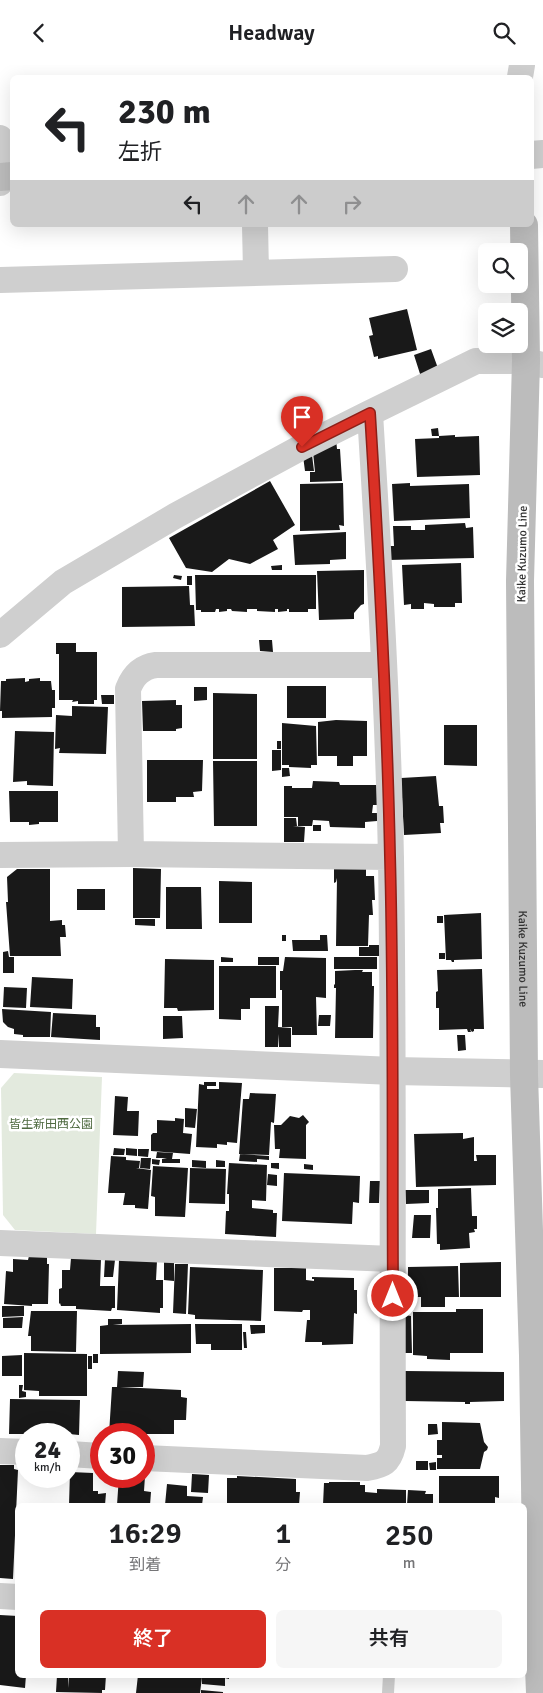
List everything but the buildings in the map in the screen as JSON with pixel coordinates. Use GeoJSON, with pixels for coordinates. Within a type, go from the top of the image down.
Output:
{"type":"FeatureCollection","features":[{"type":"Feature","properties":{"kind":"main road","name":"Kaike Kuzumo Line"},"geometry":{"type":"LineString","coordinates":[[524,227],[534,363],[520,581],[534,1075],[533,1355],[535,1615],[540,1693]]}},
{"type":"Feature","properties":{"kind":"street"},"geometry":{"type":"LineString","coordinates":[[0,138],[3,178]]}},
{"type":"Feature","properties":{"kind":"street"},"geometry":{"type":"LineString","coordinates":[[255,227],[256,272]]}},
{"type":"Feature","properties":{"kind":"street"},"geometry":{"type":"LineString","coordinates":[[0,280],[395,269]]}},
{"type":"Feature","properties":{"kind":"street"},"geometry":{"type":"LineString","coordinates":[[0,635],[63,582],[174,516],[302,447],[476,361],[534,363]]}},
{"type":"Feature","properties":{"kind":"street"},"geometry":{"type":"LineString","coordinates":[[155,1458],[367,1468],[381,1465],[391,1454],[393,1446],[393,1071],[390,857],[384,665],[370,413]]}},
{"type":"Feature","properties":{"kind":"street"},"geometry":{"type":"LineString","coordinates":[[131,854],[128,689],[132,680],[142,669],[156,665],[384,665]]}},
{"type":"Feature","properties":{"kind":"street"},"geometry":{"type":"LineString","coordinates":[[0,855],[131,854],[390,857]]}},
{"type":"Feature","properties":{"kind":"street"},"geometry":{"type":"LineString","coordinates":[[0,1054],[393,1071],[534,1075]]}},
{"type":"Feature","properties":{"kind":"street"},"geometry":{"type":"LineString","coordinates":[[0,1243],[392,1259]]}},
{"type":"Feature","properties":{"kind":"street"},"geometry":{"type":"LineString","coordinates":[[0,1451],[15,1452]]}},
{"type":"Feature","properties":{"kind":"street"},"geometry":{"type":"LineString","coordinates":[[0,1596],[15,1597]]}},
{"type":"Feature","properties":{"kind":"lane"},"geometry":{"type":"LineString","coordinates":[[388,1693],[390,1678]]}},
{"type":"Feature","properties":{"kind":"green space","name":"皆生新田西公園"},"geometry":{"type":"Polygon","coordinates":[[[14,1073],[102,1077],[96,1234],[15,1230],[3,1215],[1,1088],[14,1073]]]}},
{"type":"Feature","properties":{"kind":"route"},"geometry":{"type":"LineString","coordinates":[[302,447],[370,413],[384,665],[390,857],[393,1071],[393,1296]]}}]}
